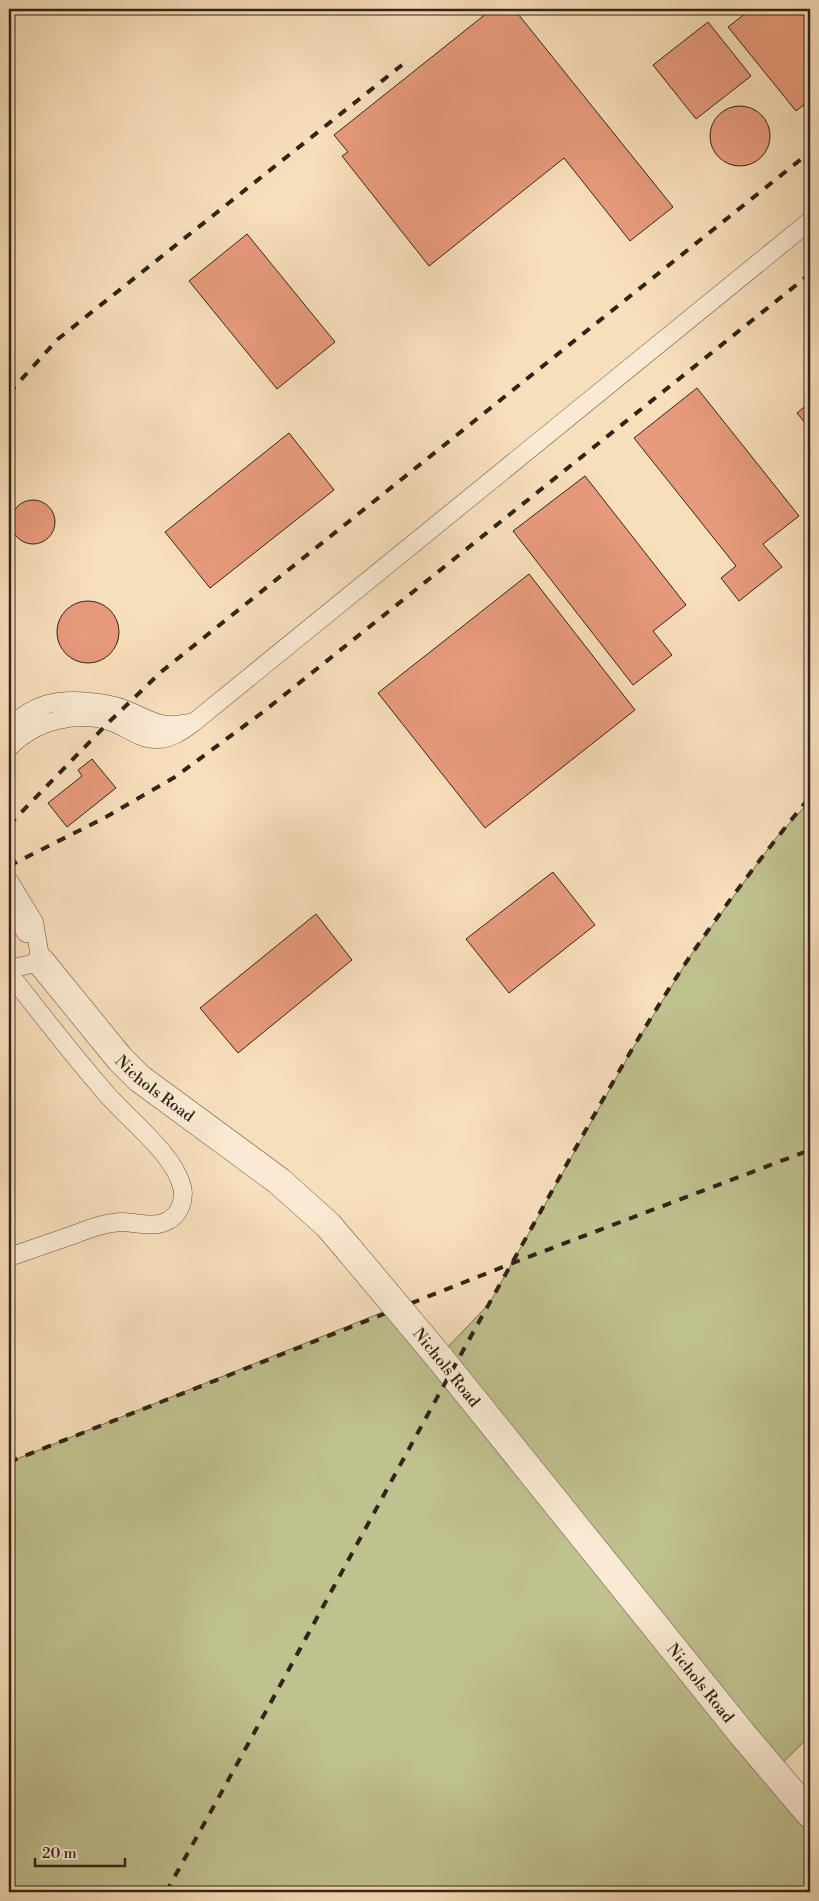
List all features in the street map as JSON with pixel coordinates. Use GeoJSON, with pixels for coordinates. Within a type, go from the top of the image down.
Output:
{"type":"FeatureCollection","features":[{"type":"Feature","properties":{"kind":"street","name":"Nichols Road"},"geometry":{"type":"LineString","coordinates":[[41,962],[120,1059],[139,1078],[279,1181],[328,1225],[439,1357],[742,1734],[810,1814]]}},
{"type":"Feature","properties":{"kind":"lane"},"geometry":{"type":"LineString","coordinates":[[9,748],[16,740],[33,729],[54,721],[73,718],[94,718],[110,721],[140,736],[156,740],[172,737],[193,723],[810,221]]}},
{"type":"Feature","properties":{"kind":"lane"},"geometry":{"type":"LineString","coordinates":[[11,720],[34,708],[57,700],[76,700],[124,708],[167,726],[193,723]]}},
{"type":"Feature","properties":{"kind":"lane"},"geometry":{"type":"LineString","coordinates":[[9,881],[34,922],[41,962]]}},
{"type":"Feature","properties":{"kind":"lane"},"geometry":{"type":"LineString","coordinates":[[9,904],[41,962]]}},
{"type":"Feature","properties":{"kind":"lane"},"geometry":{"type":"LineString","coordinates":[[9,969],[41,962]]}},
{"type":"Feature","properties":{"kind":"lane"},"geometry":{"type":"LineString","coordinates":[[9,973],[104,1093],[162,1152],[174,1168],[179,1179],[183,1188],[183,1199],[179,1211],[169,1220],[156,1224],[121,1222],[104,1224],[9,1257]]}},
{"type":"Feature","properties":{"kind":"green space"},"geometry":{"type":"Polygon","coordinates":[[[810,801],[810,1736],[774,1771],[810,1814],[810,1892],[9,1892],[9,1462],[398,1306],[439,1356],[489,1304],[633,1048],[691,955],[776,838],[810,801]]]}},
{"type":"Feature","properties":{"kind":"building"},"geometry":{"type":"Polygon","coordinates":[[[492,9],[514,9],[673,207],[630,241],[564,158],[429,266],[342,156],[348,152],[334,135],[492,9]]]}},
{"type":"Feature","properties":{"kind":"building"},"geometry":{"type":"Polygon","coordinates":[[[751,9],[810,9],[810,100],[796,111],[728,27],[751,9]]]}},
{"type":"Feature","properties":{"kind":"building"},"geometry":{"type":"Polygon","coordinates":[[[708,22],[751,76],[696,119],[653,65],[708,22]]]}},
{"type":"Feature","properties":{"kind":"building"},"geometry":{"type":"Polygon","coordinates":[[[740,106],[756,111],[761,115],[765,120],[770,136],[765,152],[761,157],[756,161],[740,166],[724,161],[719,157],[715,152],[710,136],[715,120],[719,115],[724,111],[740,106]]]}},
{"type":"Feature","properties":{"kind":"building"},"geometry":{"type":"Polygon","coordinates":[[[247,234],[335,342],[277,389],[189,281],[247,234]]]}},
{"type":"Feature","properties":{"kind":"building"},"geometry":{"type":"Polygon","coordinates":[[[697,388],[799,516],[763,544],[782,567],[739,601],[721,578],[736,566],[634,438],[697,388]]]}},
{"type":"Feature","properties":{"kind":"building"},"geometry":{"type":"Polygon","coordinates":[[[810,402],[810,429],[797,413],[810,402]]]}},
{"type":"Feature","properties":{"kind":"building"},"geometry":{"type":"Polygon","coordinates":[[[289,433],[334,490],[210,588],[165,532],[289,433]]]}},
{"type":"Feature","properties":{"kind":"building"},"geometry":{"type":"Polygon","coordinates":[[[585,476],[686,605],[653,631],[672,655],[633,685],[513,531],[585,476]]]}},
{"type":"Feature","properties":{"kind":"building"},"geometry":{"type":"Polygon","coordinates":[[[37,500],[49,506],[54,513],[54,531],[49,538],[42,543],[29,544],[21,541],[14,534],[11,518],[14,510],[21,503],[37,500]]]}},
{"type":"Feature","properties":{"kind":"building"},"geometry":{"type":"Polygon","coordinates":[[[529,574],[635,710],[485,828],[378,693],[529,574]]]}},
{"type":"Feature","properties":{"kind":"building"},"geometry":{"type":"Polygon","coordinates":[[[88,601],[100,603],[110,610],[117,620],[119,632],[117,644],[110,654],[100,661],[88,663],[76,661],[66,654],[59,644],[57,632],[59,620],[66,610],[76,603],[88,601]]]}},
{"type":"Feature","properties":{"kind":"building"},"geometry":{"type":"Polygon","coordinates":[[[92,759],[116,788],[67,827],[48,803],[82,776],[78,770],[92,759]]]}},
{"type":"Feature","properties":{"kind":"building"},"geometry":{"type":"Polygon","coordinates":[[[553,872],[595,925],[509,993],[466,939],[553,872]]]}},
{"type":"Feature","properties":{"kind":"building"},"geometry":{"type":"Polygon","coordinates":[[[316,914],[352,960],[238,1053],[200,1008],[316,914]]]}},
{"type":"Feature","properties":{"kind":"railway"},"geometry":{"type":"LineString","coordinates":[[9,393],[58,339],[402,65]]}},
{"type":"Feature","properties":{"kind":"railway"},"geometry":{"type":"LineString","coordinates":[[9,825],[110,721],[161,672],[810,152]]}},
{"type":"Feature","properties":{"kind":"railway"},"geometry":{"type":"LineString","coordinates":[[9,866],[106,817],[175,777],[263,712],[810,274]]}},
{"type":"Feature","properties":{"kind":"railway"},"geometry":{"type":"LineString","coordinates":[[166,1892],[473,1333],[623,1065],[691,955],[749,875],[810,797]]}},
{"type":"Feature","properties":{"kind":"railway"},"geometry":{"type":"LineString","coordinates":[[9,1462],[518,1261],[810,1150]]}}]}
